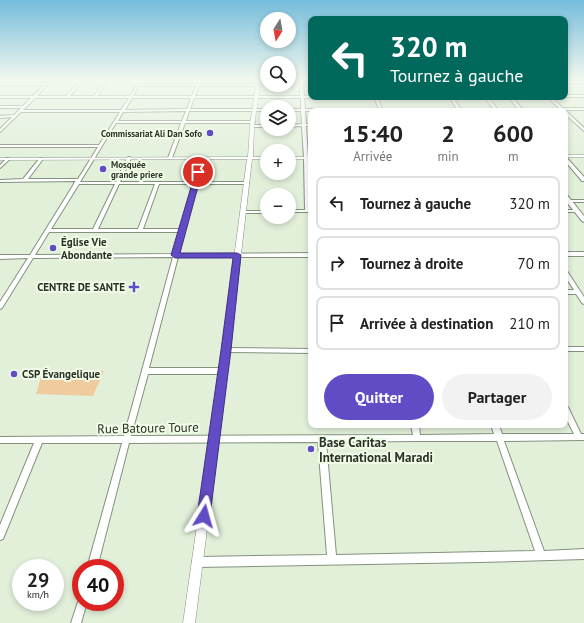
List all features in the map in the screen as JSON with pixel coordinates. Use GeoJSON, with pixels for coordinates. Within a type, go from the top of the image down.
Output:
{"type":"FeatureCollection","features":[{"type":"Feature","properties":{"kind":"main road"},"geometry":{"type":"LineString","coordinates":[[568,199],[584,220]]}},
{"type":"Feature","properties":{"kind":"street"},"geometry":{"type":"LineString","coordinates":[[0,130],[23,108]]}},
{"type":"Feature","properties":{"kind":"street"},"geometry":{"type":"LineString","coordinates":[[0,307],[125,108]]}},
{"type":"Feature","properties":{"kind":"street"},"geometry":{"type":"LineString","coordinates":[[170,158],[189,108]]}},
{"type":"Feature","properties":{"kind":"street"},"geometry":{"type":"LineString","coordinates":[[568,111],[584,109]]}},
{"type":"Feature","properties":{"kind":"street"},"geometry":{"type":"LineString","coordinates":[[189,623],[215,439],[255,110]]}},
{"type":"Feature","properties":{"kind":"street"},"geometry":{"type":"LineString","coordinates":[[20,111],[260,110]]}},
{"type":"Feature","properties":{"kind":"street"},"geometry":{"type":"LineString","coordinates":[[296,110],[308,110]]}},
{"type":"Feature","properties":{"kind":"street"},"geometry":{"type":"LineString","coordinates":[[303,110],[308,150]]}},
{"type":"Feature","properties":{"kind":"street"},"geometry":{"type":"LineString","coordinates":[[568,115],[584,130]]}},
{"type":"Feature","properties":{"kind":"street"},"geometry":{"type":"LineString","coordinates":[[0,117],[14,116]]}},
{"type":"Feature","properties":{"kind":"street"},"geometry":{"type":"LineString","coordinates":[[575,121],[584,121]]}},
{"type":"Feature","properties":{"kind":"street"},"geometry":{"type":"LineString","coordinates":[[115,122],[184,122],[260,125]]}},
{"type":"Feature","properties":{"kind":"street"},"geometry":{"type":"LineString","coordinates":[[296,126],[308,126]]}},
{"type":"Feature","properties":{"kind":"street"},"geometry":{"type":"LineString","coordinates":[[0,146],[100,146]]}},
{"type":"Feature","properties":{"kind":"street"},"geometry":{"type":"LineString","coordinates":[[568,157],[584,156]]}},
{"type":"Feature","properties":{"kind":"street"},"geometry":{"type":"LineString","coordinates":[[24,180],[41,158]]}},
{"type":"Feature","properties":{"kind":"street"},"geometry":{"type":"LineString","coordinates":[[95,231],[128,158]]}},
{"type":"Feature","properties":{"kind":"street"},"geometry":{"type":"LineString","coordinates":[[94,559],[202,158]]}},
{"type":"Feature","properties":{"kind":"street"},"geometry":{"type":"LineString","coordinates":[[0,159],[260,158]]}},
{"type":"Feature","properties":{"kind":"street"},"geometry":{"type":"LineString","coordinates":[[296,158],[308,158]]}},
{"type":"Feature","properties":{"kind":"street"},"geometry":{"type":"LineString","coordinates":[[0,167],[8,159]]}},
{"type":"Feature","properties":{"kind":"street"},"geometry":{"type":"LineString","coordinates":[[568,161],[584,180]]}},
{"type":"Feature","properties":{"kind":"street"},"geometry":{"type":"LineString","coordinates":[[0,180],[157,184],[247,183]]}},
{"type":"Feature","properties":{"kind":"street"},"geometry":{"type":"LineString","coordinates":[[140,230],[157,184]]}},
{"type":"Feature","properties":{"kind":"street"},"geometry":{"type":"LineString","coordinates":[[568,198],[584,200]]}},
{"type":"Feature","properties":{"kind":"street"},"geometry":{"type":"LineString","coordinates":[[296,211],[308,211]]}},
{"type":"Feature","properties":{"kind":"street"},"geometry":{"type":"LineString","coordinates":[[568,211],[577,211]]}},
{"type":"Feature","properties":{"kind":"street"},"geometry":{"type":"LineString","coordinates":[[243,212],[260,212]]}},
{"type":"Feature","properties":{"kind":"street"},"geometry":{"type":"LineString","coordinates":[[47,231],[183,230]]}},
{"type":"Feature","properties":{"kind":"street"},"geometry":{"type":"LineString","coordinates":[[568,254],[584,254]]}},
{"type":"Feature","properties":{"kind":"street"},"geometry":{"type":"LineString","coordinates":[[0,257],[308,255]]}},
{"type":"Feature","properties":{"kind":"street"},"geometry":{"type":"LineString","coordinates":[[568,277],[584,302]]}},
{"type":"Feature","properties":{"kind":"street"},"geometry":{"type":"LineString","coordinates":[[568,292],[578,292]]}},
{"type":"Feature","properties":{"kind":"street"},"geometry":{"type":"LineString","coordinates":[[568,349],[584,350]]}},
{"type":"Feature","properties":{"kind":"street"},"geometry":{"type":"LineString","coordinates":[[226,350],[308,351]]}},
{"type":"Feature","properties":{"kind":"street"},"geometry":{"type":"LineString","coordinates":[[145,371],[223,371]]}},
{"type":"Feature","properties":{"kind":"street"},"geometry":{"type":"LineString","coordinates":[[568,414],[582,437]]}},
{"type":"Feature","properties":{"kind":"street"},"geometry":{"type":"LineString","coordinates":[[415,428],[417,438]]}},
{"type":"Feature","properties":{"kind":"street"},"geometry":{"type":"LineString","coordinates":[[496,428],[541,555]]}},
{"type":"Feature","properties":{"kind":"street","name":"Rue Batoure Toure"},"geometry":{"type":"LineString","coordinates":[[0,440],[582,437]]}},
{"type":"Feature","properties":{"kind":"street"},"geometry":{"type":"LineString","coordinates":[[322,439],[332,559]]}},
{"type":"Feature","properties":{"kind":"street"},"geometry":{"type":"LineString","coordinates":[[0,536],[39,440]]}},
{"type":"Feature","properties":{"kind":"street"},"geometry":{"type":"LineString","coordinates":[[197,562],[584,554]]}},
{"type":"Feature","properties":{"kind":"street"},"geometry":{"type":"LineString","coordinates":[[76,623],[79,611]]}},
{"type":"Feature","properties":{"kind":"shaded area"},"geometry":{"type":"Polygon","coordinates":[[[43,370],[104,371],[93,396],[36,394],[43,370]]]}},
{"type":"Feature","properties":{"kind":"place","name":"Commissariat Ali Dan Sofo"},"geometry":{"type":"Point","coordinates":[210,133]}},
{"type":"Feature","properties":{"kind":"place","name":"Mosquée grande priere"},"geometry":{"type":"Point","coordinates":[103,169]}},
{"type":"Feature","properties":{"kind":"place","name":"Église Vie Abondante"},"geometry":{"type":"Point","coordinates":[53,248]}},
{"type":"Feature","properties":{"kind":"place","name":"CENTRE DE SANTE"},"geometry":{"type":"Point","coordinates":[134,287]}},
{"type":"Feature","properties":{"kind":"place","name":"CSP Évangelique"},"geometry":{"type":"Point","coordinates":[14,374]}},
{"type":"Feature","properties":{"kind":"place","name":"Base Caritas International Maradi"},"geometry":{"type":"Point","coordinates":[311,449]}},
{"type":"Feature","properties":{"kind":"route"},"geometry":{"type":"LineString","coordinates":[[198,172],[175,255],[237,255],[215,439],[204,516]]}}]}
